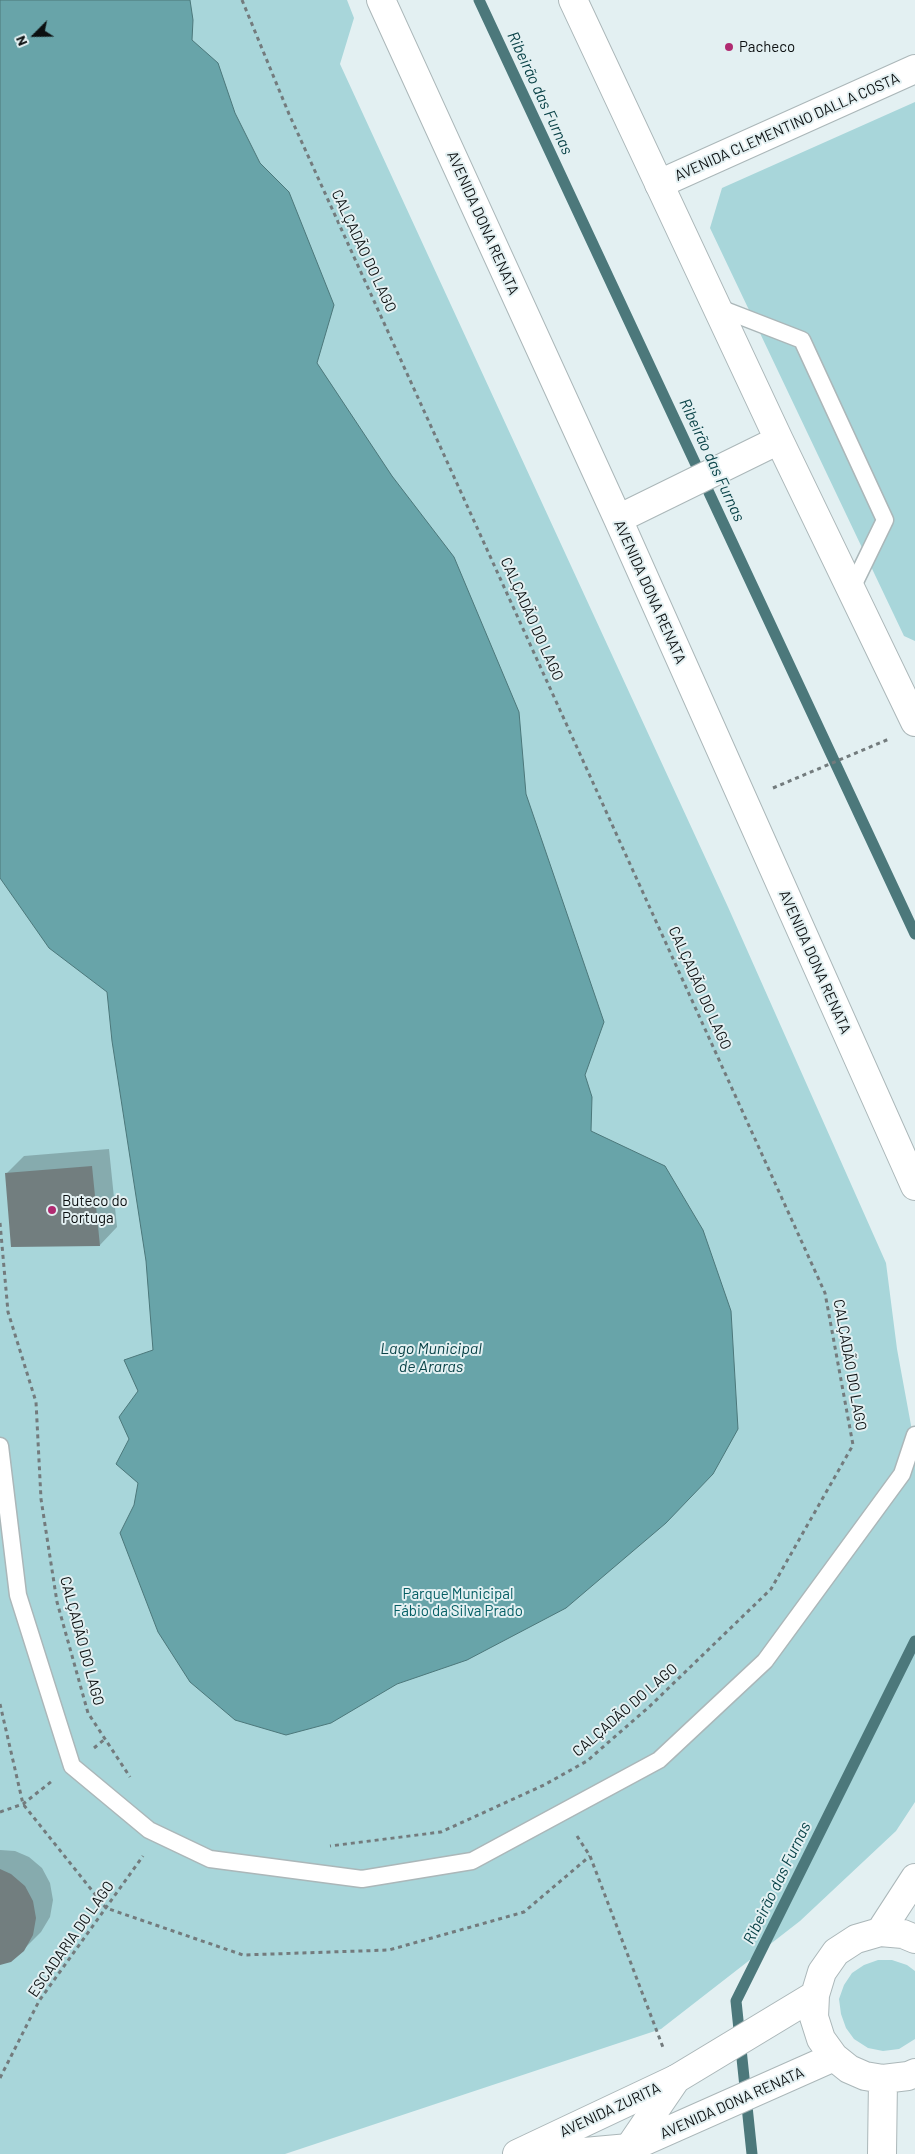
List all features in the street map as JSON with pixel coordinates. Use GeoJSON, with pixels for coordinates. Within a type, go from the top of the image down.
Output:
{"type":"FeatureCollection","features":[{"type":"Feature","properties":{"kind":"main road","name":"AVENIDA DONA RENATA"},"geometry":{"type":"LineString","coordinates":[[381,0],[618,519],[915,1186]]}},
{"type":"Feature","properties":{"kind":"main road"},"geometry":{"type":"LineString","coordinates":[[573,0],[779,440],[915,722]]}},
{"type":"Feature","properties":{"kind":"main road","name":"AVENIDA CLEMENTINO DALLA COSTA"},"geometry":{"type":"LineString","coordinates":[[659,184],[915,69]]}},
{"type":"Feature","properties":{"kind":"main road"},"geometry":{"type":"LineString","coordinates":[[618,519],[779,440]]}},
{"type":"Feature","properties":{"kind":"main road"},"geometry":{"type":"LineString","coordinates":[[880,1932],[915,1878]]}},
{"type":"Feature","properties":{"kind":"main road"},"geometry":{"type":"LineString","coordinates":[[882,2154],[905,2077],[865,2076],[849,2069],[834,2057],[822,2039],[814,2017],[815,1995],[822,1972],[836,1952],[856,1939],[880,1932],[903,1934],[915,1939]]}},
{"type":"Feature","properties":{"kind":"main road","name":"AVENIDA DONA RENATA"},"geometry":{"type":"LineString","coordinates":[[629,2151],[676,2079],[815,1995]]}},
{"type":"Feature","properties":{"kind":"main road","name":"AVENIDA DONA RENATA"},"geometry":{"type":"LineString","coordinates":[[629,2151],[834,2057]]}},
{"type":"Feature","properties":{"kind":"main road","name":"AVENIDA ZURITA"},"geometry":{"type":"LineString","coordinates":[[517,2154],[676,2079]]}},
{"type":"Feature","properties":{"kind":"main road","name":"AVENIDA ZURITA"},"geometry":{"type":"LineString","coordinates":[[562,2154],[629,2151]]}},
{"type":"Feature","properties":{"kind":"lane"},"geometry":{"type":"LineString","coordinates":[[717,307],[802,340],[885,520],[851,590]]}},
{"type":"Feature","properties":{"kind":"lane"},"geometry":{"type":"LineString","coordinates":[[0,1446],[18,1595],[72,1766],[149,1830],[210,1859],[362,1879],[472,1861],[659,1760],[765,1661],[902,1474],[915,1436]]}},
{"type":"Feature","properties":{"kind":"path","name":"CALÇADÃO DO LAGO"},"geometry":{"type":"LineString","coordinates":[[242,0],[289,114],[825,1292],[853,1445],[771,1589],[650,1706],[587,1761],[544,1785],[441,1832],[329,1846]]}},
{"type":"Feature","properties":{"kind":"path"},"geometry":{"type":"LineString","coordinates":[[797,778],[881,743]]}},
{"type":"Feature","properties":{"kind":"path","name":"CALÇADÃO DO LAGO"},"geometry":{"type":"LineString","coordinates":[[0,1223],[8,1312],[36,1402],[41,1499],[57,1602],[88,1713],[136,1784]]}},
{"type":"Feature","properties":{"kind":"path"},"geometry":{"type":"LineString","coordinates":[[0,1704],[23,1804],[106,1908],[243,1955],[389,1950],[524,1912],[590,1856]]}},
{"type":"Feature","properties":{"kind":"path"},"geometry":{"type":"LineString","coordinates":[[544,1785],[590,1856],[676,2079]]}},
{"type":"Feature","properties":{"kind":"path","name":"ESCADARIA DO LAGO"},"geometry":{"type":"LineString","coordinates":[[0,2078],[39,2001],[158,1834]]}},
{"type":"Feature","properties":{"kind":"green space","name":"Parque Municipal Fábio da Silva Prado"},"geometry":{"type":"Polygon","coordinates":[[[0,0],[347,0],[354,18],[340,64],[728,907],[886,1263],[897,1349],[915,1447],[915,1802],[896,1831],[800,1921],[661,2029],[285,2154],[0,2154],[0,0]]]}},
{"type":"Feature","properties":{"kind":"green space"},"geometry":{"type":"Polygon","coordinates":[[[915,102],[915,641],[904,636],[710,228],[722,188],[915,102]]]}},
{"type":"Feature","properties":{"kind":"green space"},"geometry":{"type":"Polygon","coordinates":[[[878,1960],[892,1960],[907,1965],[915,1971],[915,2039],[899,2049],[883,2051],[868,2048],[854,2039],[846,2028],[841,2014],[839,1999],[844,1985],[852,1973],[864,1965],[878,1960]]]}},
{"type":"Feature","properties":{"kind":"water","name":"Lago Municipal de Araras"},"geometry":{"type":"Polygon","coordinates":[[[0,0],[190,0],[193,20],[192,40],[218,63],[235,113],[260,163],[289,192],[334,305],[317,363],[392,476],[454,557],[519,712],[526,794],[604,1022],[585,1075],[592,1097],[591,1131],[665,1166],[703,1230],[731,1311],[738,1429],[713,1474],[666,1523],[566,1608],[467,1660],[397,1684],[331,1723],[286,1735],[235,1720],[190,1682],[158,1632],[120,1533],[134,1505],[138,1483],[116,1464],[129,1439],[119,1417],[138,1391],[124,1360],[153,1350],[146,1261],[112,1041],[107,992],[49,948],[0,878],[0,0]]]}},
{"type":"Feature","properties":{"kind":"building","name":"Buteco do Portuga"},"geometry":{"type":"Polygon","coordinates":[[[92,1166],[100,1246],[11,1247],[5,1173],[92,1166]]]}},
{"type":"Feature","properties":{"kind":"building"},"geometry":{"type":"Polygon","coordinates":[[[0,1869],[11,1874],[25,1886],[33,1901],[36,1918],[33,1935],[24,1951],[11,1962],[0,1965],[0,1869]]]}},
{"type":"Feature","properties":{"kind":"waterway","name":"Ribeirão das Furnas"},"geometry":{"type":"LineString","coordinates":[[479,0],[915,934]]}},
{"type":"Feature","properties":{"kind":"waterway","name":"Ribeirão das Furnas"},"geometry":{"type":"LineString","coordinates":[[752,2154],[736,2001],[915,1641]]}},
{"type":"Feature","properties":{"kind":"place","name":"Pacheco"},"geometry":{"type":"Point","coordinates":[729,47]}},
{"type":"Feature","properties":{"kind":"place","name":"Buteco do Portuga"},"geometry":{"type":"Point","coordinates":[52,1210]}}]}
